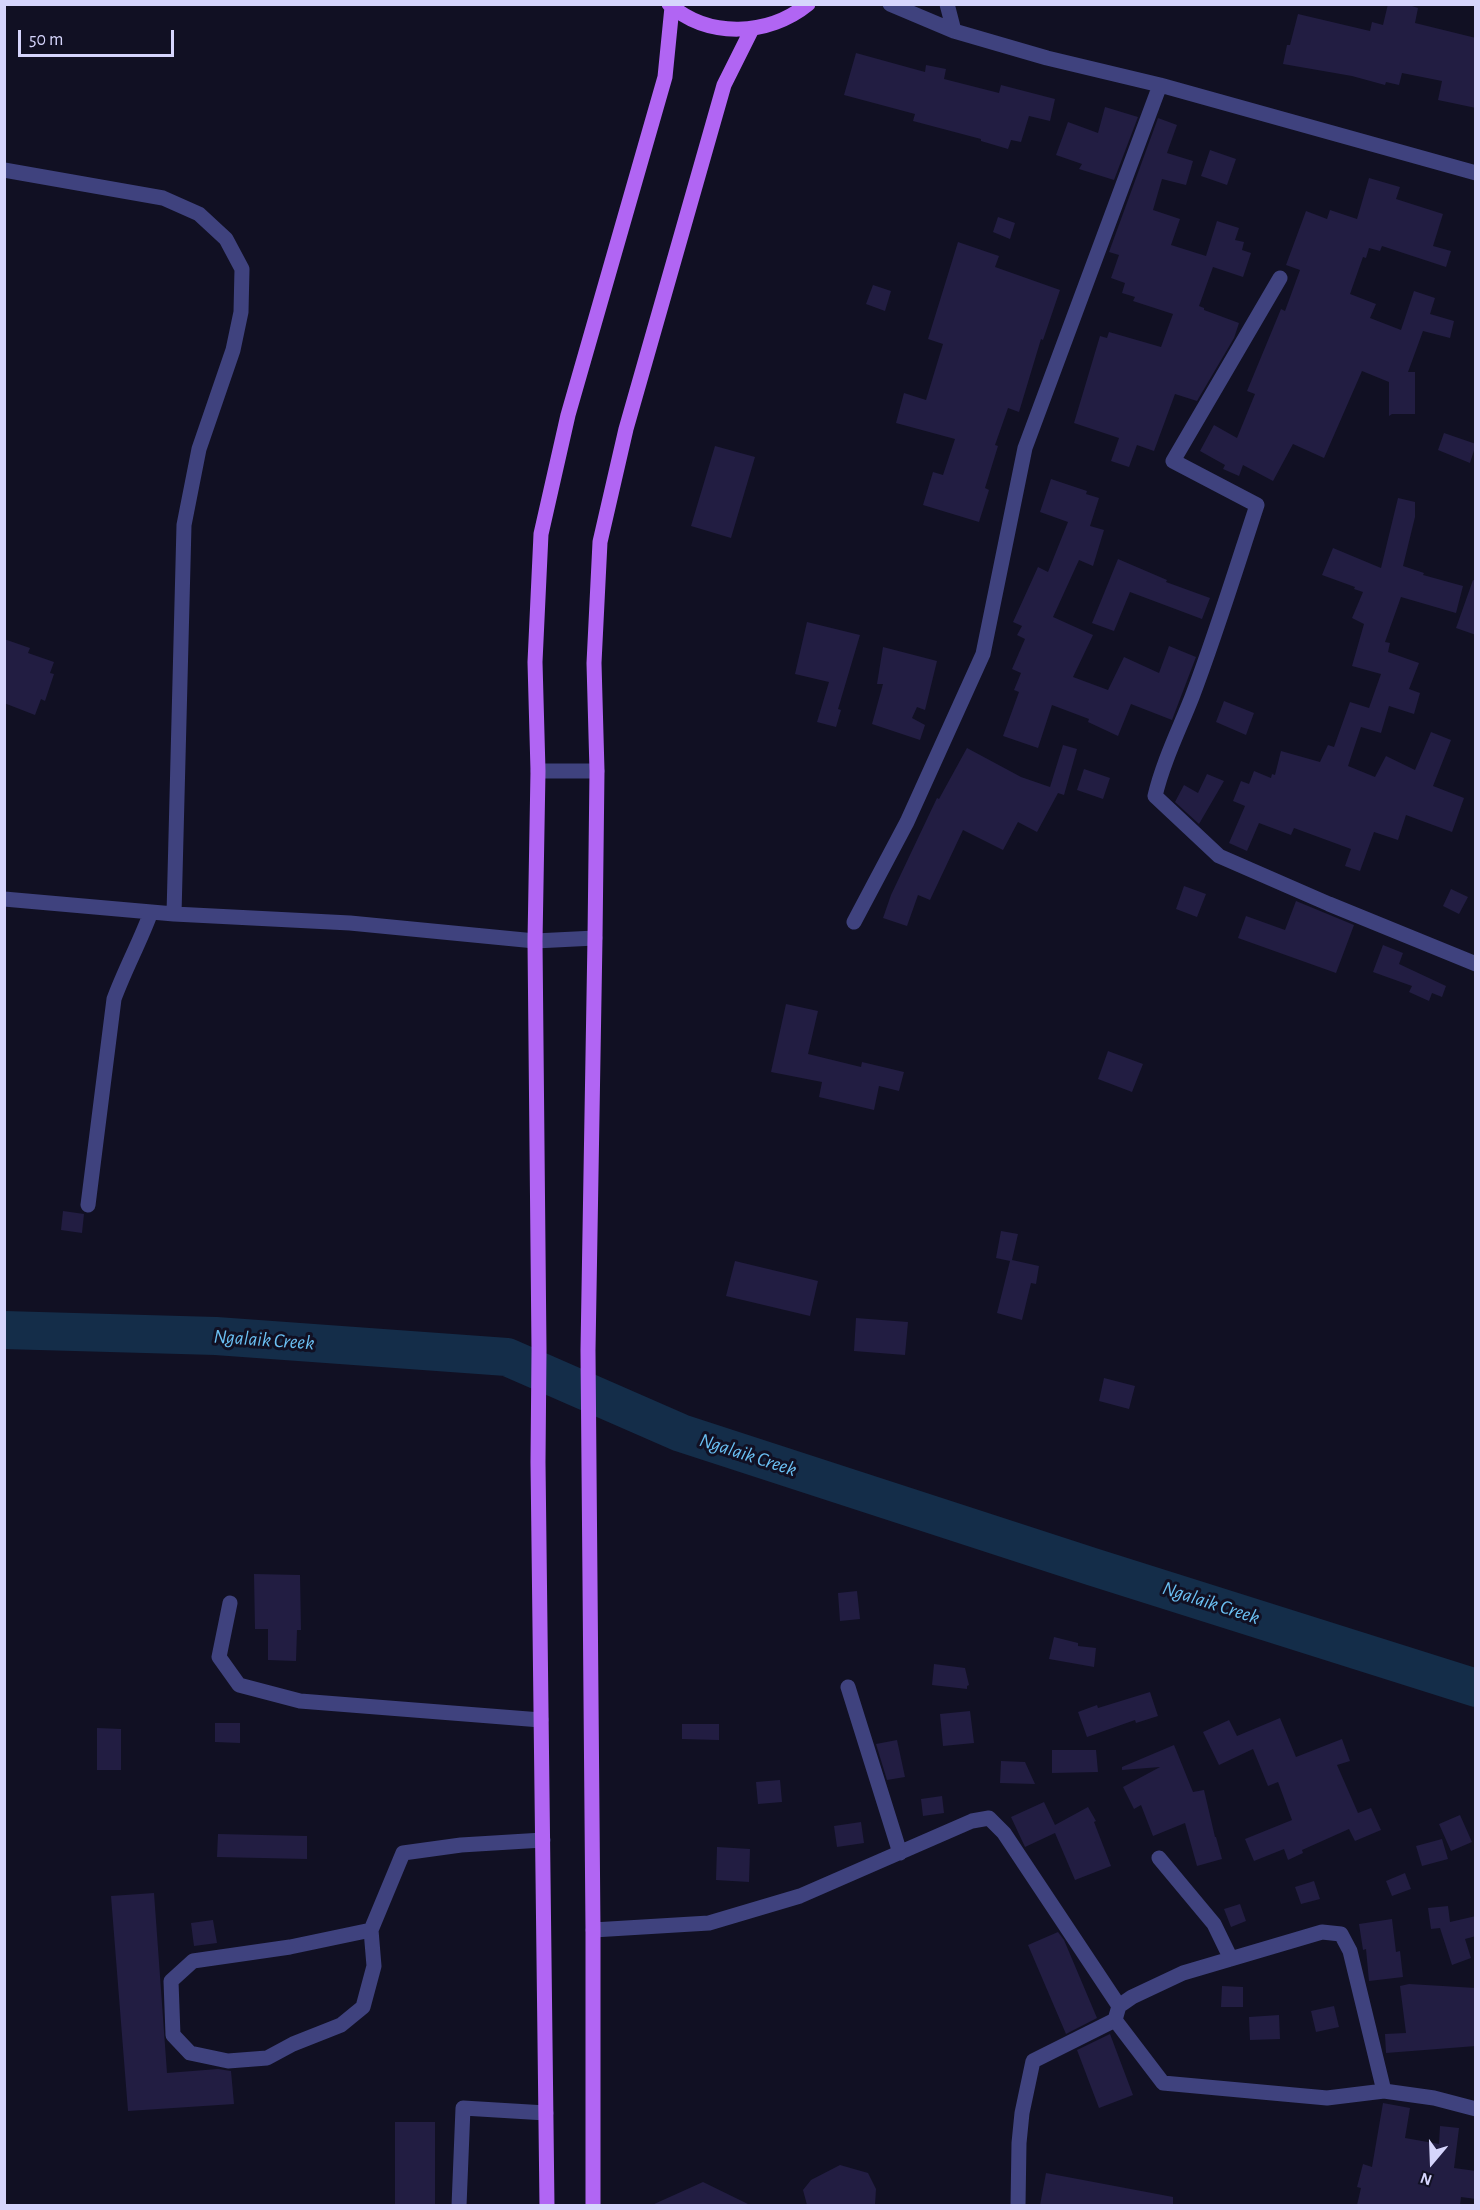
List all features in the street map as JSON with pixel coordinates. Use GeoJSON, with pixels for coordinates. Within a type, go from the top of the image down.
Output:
{"type":"FeatureCollection","features":[{"type":"Feature","properties":{"kind":"main road"},"geometry":{"type":"LineString","coordinates":[[546,2205],[535,941],[538,771],[535,662],[541,534],[568,415],[665,77],[670,6],[696,21],[723,29],[752,29],[776,23],[799,12],[808,4]]}},
{"type":"Feature","properties":{"kind":"main road"},"geometry":{"type":"LineString","coordinates":[[593,2205],[588,1350],[596,938],[597,771],[594,663],[600,542],[626,429],[724,86],[752,29]]}},
{"type":"Feature","properties":{"kind":"street"},"geometry":{"type":"LineString","coordinates":[[890,4],[954,31],[1047,58],[1160,85],[1476,173]]}},
{"type":"Feature","properties":{"kind":"street"},"geometry":{"type":"LineString","coordinates":[[947,4],[954,31]]}},
{"type":"Feature","properties":{"kind":"street"},"geometry":{"type":"LineString","coordinates":[[854,922],[907,822],[983,654],[1025,448],[1160,85]]}},
{"type":"Feature","properties":{"kind":"street"},"geometry":{"type":"LineString","coordinates":[[4,170],[163,198],[199,214],[226,239],[242,269],[241,312],[233,350],[199,448],[184,525],[174,914]]}},
{"type":"Feature","properties":{"kind":"street"},"geometry":{"type":"LineString","coordinates":[[1280,278],[1173,461],[1257,505],[1226,601],[1192,697],[1161,772],[1155,796],[1220,856],[1329,904],[1476,964]]}},
{"type":"Feature","properties":{"kind":"street"},"geometry":{"type":"LineString","coordinates":[[538,771],[597,771]]}},
{"type":"Feature","properties":{"kind":"street"},"geometry":{"type":"LineString","coordinates":[[4,898],[174,914],[350,923],[535,941],[596,938]]}},
{"type":"Feature","properties":{"kind":"street"},"geometry":{"type":"LineString","coordinates":[[88,1205],[114,999],[122,977],[140,943],[151,912]]}},
{"type":"Feature","properties":{"kind":"street"},"geometry":{"type":"LineString","coordinates":[[230,1603],[219,1657],[238,1685],[300,1701],[541,1720]]}},
{"type":"Feature","properties":{"kind":"street"},"geometry":{"type":"LineString","coordinates":[[849,1687],[900,1853]]}},
{"type":"Feature","properties":{"kind":"street"},"geometry":{"type":"LineString","coordinates":[[593,1930],[709,1923],[800,1896],[972,1821],[989,1818],[1004,1833],[1163,2083],[1327,2098],[1384,2091],[1434,2098],[1476,2109]]}},
{"type":"Feature","properties":{"kind":"street"},"geometry":{"type":"LineString","coordinates":[[371,1930],[290,1947],[193,1961],[171,1981],[173,2035],[190,2053],[228,2061],[267,2058],[293,2044],[341,2025],[363,2007],[374,1966],[371,1930],[403,1853],[461,1845],[543,1840]]}},
{"type":"Feature","properties":{"kind":"street"},"geometry":{"type":"LineString","coordinates":[[1159,1858],[1214,1924],[1231,1959]]}},
{"type":"Feature","properties":{"kind":"street"},"geometry":{"type":"LineString","coordinates":[[1018,2205],[1018,2143],[1033,2061],[1117,2013],[1132,1997],[1183,1973],[1322,1932],[1341,1934],[1350,1952],[1384,2091]]}},
{"type":"Feature","properties":{"kind":"street"},"geometry":{"type":"LineString","coordinates":[[459,2205],[463,2108],[546,2113]]}},
{"type":"Feature","properties":{"kind":"building"},"geometry":{"type":"Polygon","coordinates":[[[1388,4],[1406,4],[1418,8],[1415,23],[1476,38],[1476,108],[1438,100],[1442,81],[1402,73],[1399,85],[1386,82],[1385,85],[1352,76],[1283,64],[1298,14],[1370,31],[1372,22],[1383,25],[1388,4]]]}},
{"type":"Feature","properties":{"kind":"building"},"geometry":{"type":"Polygon","coordinates":[[[856,53],[925,72],[926,65],[946,69],[944,79],[999,93],[1001,85],[1055,99],[1050,121],[1029,116],[1021,142],[1011,140],[1008,149],[981,141],[981,139],[913,121],[915,114],[844,95],[856,53]]]}},
{"type":"Feature","properties":{"kind":"building"},"geometry":{"type":"Polygon","coordinates":[[[1105,107],[1138,117],[1114,180],[1079,169],[1082,164],[1056,155],[1068,122],[1098,133],[1105,107]]]}},
{"type":"Feature","properties":{"kind":"building"},"geometry":{"type":"Polygon","coordinates":[[[1158,118],[1177,125],[1167,153],[1193,161],[1186,185],[1162,179],[1153,210],[1180,219],[1171,245],[1206,256],[1217,221],[1239,228],[1235,240],[1244,242],[1242,250],[1251,253],[1243,277],[1213,267],[1199,306],[1239,323],[1234,338],[1197,401],[1175,394],[1154,451],[1137,445],[1129,467],[1111,461],[1119,438],[1074,423],[1100,336],[1107,338],[1109,332],[1161,347],[1173,314],[1133,301],[1135,297],[1122,293],[1125,283],[1111,278],[1119,255],[1109,252],[1158,118]]]}},
{"type":"Feature","properties":{"kind":"building"},"geometry":{"type":"Polygon","coordinates":[[[1210,150],[1236,159],[1227,185],[1201,176],[1210,150]]]}},
{"type":"Feature","properties":{"kind":"building"},"geometry":{"type":"Polygon","coordinates":[[[1369,178],[1400,187],[1396,199],[1443,214],[1433,246],[1451,251],[1446,267],[1382,246],[1380,251],[1369,248],[1366,258],[1363,257],[1350,294],[1376,304],[1370,318],[1401,330],[1414,291],[1435,298],[1430,314],[1454,321],[1450,338],[1423,331],[1408,372],[1415,372],[1415,414],[1389,416],[1389,382],[1362,371],[1324,458],[1293,444],[1273,481],[1243,465],[1239,476],[1223,469],[1225,465],[1200,451],[1214,425],[1237,438],[1255,394],[1247,391],[1281,309],[1285,311],[1300,270],[1286,265],[1306,211],[1327,219],[1330,210],[1357,219],[1369,178]]]}},
{"type":"Feature","properties":{"kind":"building"},"geometry":{"type":"Polygon","coordinates":[[[998,217],[1015,223],[1010,239],[993,232],[998,217]]]}},
{"type":"Feature","properties":{"kind":"building"},"geometry":{"type":"Polygon","coordinates":[[[958,242],[999,256],[995,267],[1060,290],[1043,340],[1041,339],[1019,412],[1008,408],[995,445],[998,446],[985,488],[989,490],[979,522],[923,505],[933,472],[943,475],[955,439],[896,423],[904,393],[926,400],[943,344],[928,339],[958,242]]]}},
{"type":"Feature","properties":{"kind":"building"},"geometry":{"type":"Polygon","coordinates":[[[873,285],[891,291],[885,311],[866,304],[873,285]]]}},
{"type":"Feature","properties":{"kind":"building"},"geometry":{"type":"Polygon","coordinates":[[[1444,433],[1476,444],[1470,463],[1438,450],[1444,433]]]}},
{"type":"Feature","properties":{"kind":"building"},"geometry":{"type":"Polygon","coordinates":[[[715,446],[755,457],[731,538],[691,526],[715,446]]]}},
{"type":"Feature","properties":{"kind":"building"},"geometry":{"type":"Polygon","coordinates":[[[1051,479],[1087,491],[1086,494],[1099,498],[1090,526],[1104,530],[1093,566],[1079,560],[1053,617],[1093,635],[1073,677],[1108,690],[1124,657],[1159,673],[1169,646],[1196,657],[1172,720],[1131,704],[1118,736],[1088,722],[1089,719],[1052,705],[1038,748],[1003,736],[1019,692],[1014,690],[1021,673],[1012,669],[1025,639],[1017,635],[1022,626],[1013,622],[1038,567],[1048,572],[1068,522],[1040,512],[1051,479]]]}},
{"type":"Feature","properties":{"kind":"building"},"geometry":{"type":"Polygon","coordinates":[[[1398,498],[1415,502],[1415,517],[1403,566],[1424,573],[1423,575],[1463,586],[1456,613],[1401,597],[1385,642],[1390,643],[1388,652],[1419,663],[1409,689],[1420,693],[1414,714],[1389,706],[1381,733],[1361,727],[1348,766],[1375,777],[1386,756],[1415,770],[1431,732],[1451,740],[1433,786],[1464,798],[1452,832],[1406,815],[1398,840],[1374,832],[1360,871],[1345,866],[1351,849],[1294,828],[1291,835],[1259,823],[1247,851],[1229,843],[1245,806],[1233,801],[1241,781],[1249,784],[1254,771],[1271,778],[1272,774],[1275,775],[1281,751],[1320,762],[1328,745],[1334,747],[1350,702],[1369,708],[1381,674],[1352,666],[1364,624],[1352,618],[1363,592],[1322,575],[1333,548],[1381,568],[1398,498]]]}},
{"type":"Feature","properties":{"kind":"building"},"geometry":{"type":"Polygon","coordinates":[[[1118,559],[1167,580],[1166,582],[1210,598],[1202,619],[1130,592],[1114,631],[1092,623],[1118,559]]]}},
{"type":"Feature","properties":{"kind":"building"},"geometry":{"type":"Polygon","coordinates":[[[1473,580],[1476,581],[1476,635],[1456,628],[1473,580]]]}},
{"type":"Feature","properties":{"kind":"building"},"geometry":{"type":"Polygon","coordinates":[[[807,622],[860,635],[838,709],[841,710],[836,727],[817,722],[829,682],[795,674],[807,622]]]}},
{"type":"Feature","properties":{"kind":"building"},"geometry":{"type":"Polygon","coordinates":[[[4,639],[30,648],[28,653],[54,662],[50,673],[54,674],[45,701],[41,699],[35,715],[4,703],[4,639]]]}},
{"type":"Feature","properties":{"kind":"building"},"geometry":{"type":"Polygon","coordinates":[[[883,647],[937,661],[925,710],[917,707],[912,718],[925,725],[920,740],[872,724],[883,684],[877,684],[883,647]]]}},
{"type":"Feature","properties":{"kind":"building"},"geometry":{"type":"Polygon","coordinates":[[[1224,701],[1254,713],[1246,735],[1216,722],[1224,701]]]}},
{"type":"Feature","properties":{"kind":"building"},"geometry":{"type":"Polygon","coordinates":[[[1063,745],[1077,749],[1064,795],[1058,793],[1037,832],[1018,822],[1003,850],[963,830],[930,900],[918,895],[907,926],[883,918],[891,895],[937,798],[939,799],[967,748],[1021,777],[1050,787],[1063,745]]]}},
{"type":"Feature","properties":{"kind":"building"},"geometry":{"type":"Polygon","coordinates":[[[1084,769],[1110,778],[1103,799],[1077,790],[1084,769]]]}},
{"type":"Feature","properties":{"kind":"building"},"geometry":{"type":"Polygon","coordinates":[[[1207,774],[1224,781],[1199,824],[1175,802],[1184,785],[1198,793],[1207,774]]]}},
{"type":"Feature","properties":{"kind":"building"},"geometry":{"type":"Polygon","coordinates":[[[1184,886],[1206,894],[1197,917],[1176,909],[1184,886]]]}},
{"type":"Feature","properties":{"kind":"building"},"geometry":{"type":"Polygon","coordinates":[[[1451,889],[1468,897],[1459,914],[1443,906],[1451,889]]]}},
{"type":"Feature","properties":{"kind":"building"},"geometry":{"type":"Polygon","coordinates":[[[1296,901],[1354,925],[1336,973],[1238,938],[1246,916],[1285,930],[1296,901]]]}},
{"type":"Feature","properties":{"kind":"building"},"geometry":{"type":"Polygon","coordinates":[[[1383,945],[1403,953],[1399,964],[1446,986],[1442,997],[1432,993],[1429,1001],[1409,992],[1412,986],[1373,972],[1383,945]]]}},
{"type":"Feature","properties":{"kind":"building"},"geometry":{"type":"Polygon","coordinates":[[[786,1004],[818,1011],[808,1054],[861,1067],[862,1062],[904,1072],[899,1091],[879,1086],[874,1110],[819,1097],[822,1082],[771,1072],[786,1004]]]}},
{"type":"Feature","properties":{"kind":"building"},"geometry":{"type":"Polygon","coordinates":[[[1108,1051],[1143,1064],[1132,1092],[1098,1079],[1108,1051]]]}},
{"type":"Feature","properties":{"kind":"building"},"geometry":{"type":"Polygon","coordinates":[[[63,1211],[84,1214],[82,1233],[61,1230],[63,1211]]]}},
{"type":"Feature","properties":{"kind":"building"},"geometry":{"type":"Polygon","coordinates":[[[1001,1231],[1018,1234],[1012,1260],[1039,1266],[1036,1284],[1031,1283],[1022,1320],[997,1313],[1010,1261],[996,1258],[1001,1231]]]}},
{"type":"Feature","properties":{"kind":"building"},"geometry":{"type":"Polygon","coordinates":[[[735,1261],[818,1281],[810,1316],[726,1296],[735,1261]]]}},
{"type":"Feature","properties":{"kind":"building"},"geometry":{"type":"Polygon","coordinates":[[[856,1318],[908,1322],[905,1355],[854,1351],[856,1318]]]}},
{"type":"Feature","properties":{"kind":"building"},"geometry":{"type":"Polygon","coordinates":[[[1104,1378],[1135,1386],[1129,1409],[1099,1401],[1104,1378]]]}},
{"type":"Feature","properties":{"kind":"building"},"geometry":{"type":"Polygon","coordinates":[[[254,1574],[300,1575],[301,1630],[297,1630],[296,1661],[268,1660],[268,1629],[255,1629],[254,1574]]]}},
{"type":"Feature","properties":{"kind":"building"},"geometry":{"type":"Polygon","coordinates":[[[857,1591],[860,1619],[840,1621],[838,1593],[857,1591]]]}},
{"type":"Feature","properties":{"kind":"building"},"geometry":{"type":"Polygon","coordinates":[[[1054,1637],[1078,1643],[1078,1646],[1096,1648],[1094,1667],[1049,1659],[1054,1637]]]}},
{"type":"Feature","properties":{"kind":"building"},"geometry":{"type":"Polygon","coordinates":[[[934,1664],[965,1668],[969,1685],[967,1689],[932,1685],[934,1664]]]}},
{"type":"Feature","properties":{"kind":"building"},"geometry":{"type":"Polygon","coordinates":[[[1150,1692],[1158,1716],[1136,1723],[1135,1720],[1087,1737],[1078,1712],[1150,1692]]]}},
{"type":"Feature","properties":{"kind":"building"},"geometry":{"type":"Polygon","coordinates":[[[970,1711],[974,1743],[943,1746],[940,1714],[970,1711]]]}},
{"type":"Feature","properties":{"kind":"building"},"geometry":{"type":"Polygon","coordinates":[[[1280,1718],[1296,1757],[1342,1739],[1350,1761],[1337,1765],[1358,1813],[1371,1808],[1381,1830],[1355,1841],[1349,1829],[1302,1850],[1303,1853],[1288,1860],[1284,1849],[1254,1861],[1245,1839],[1292,1820],[1278,1782],[1268,1786],[1253,1749],[1219,1765],[1203,1732],[1229,1720],[1237,1736],[1280,1718]]]}},
{"type":"Feature","properties":{"kind":"building"},"geometry":{"type":"Polygon","coordinates":[[[215,1723],[240,1723],[240,1743],[215,1742],[215,1723]]]}},
{"type":"Feature","properties":{"kind":"building"},"geometry":{"type":"Polygon","coordinates":[[[682,1724],[719,1724],[719,1740],[682,1739],[682,1724]]]}},
{"type":"Feature","properties":{"kind":"building"},"geometry":{"type":"Polygon","coordinates":[[[97,1728],[121,1729],[121,1770],[97,1770],[97,1728]]]}},
{"type":"Feature","properties":{"kind":"building"},"geometry":{"type":"Polygon","coordinates":[[[897,1740],[905,1777],[887,1780],[876,1744],[897,1740]]]}},
{"type":"Feature","properties":{"kind":"building"},"geometry":{"type":"Polygon","coordinates":[[[1174,1745],[1193,1792],[1204,1790],[1222,1859],[1197,1866],[1185,1823],[1153,1836],[1141,1805],[1134,1809],[1123,1787],[1160,1767],[1122,1770],[1122,1767],[1174,1745]]]}},
{"type":"Feature","properties":{"kind":"building"},"geometry":{"type":"Polygon","coordinates":[[[1052,1750],[1096,1750],[1098,1772],[1052,1773],[1052,1750]]]}},
{"type":"Feature","properties":{"kind":"building"},"geometry":{"type":"Polygon","coordinates":[[[1001,1761],[1025,1762],[1035,1784],[1000,1783],[1001,1761]]]}},
{"type":"Feature","properties":{"kind":"building"},"geometry":{"type":"Polygon","coordinates":[[[780,1780],[782,1802],[758,1804],[756,1782],[780,1780]]]}},
{"type":"Feature","properties":{"kind":"building"},"geometry":{"type":"Polygon","coordinates":[[[942,1796],[944,1813],[923,1816],[921,1799],[942,1796]]]}},
{"type":"Feature","properties":{"kind":"building"},"geometry":{"type":"Polygon","coordinates":[[[1044,1802],[1055,1825],[1088,1807],[1096,1821],[1094,1822],[1111,1866],[1075,1880],[1055,1833],[1025,1847],[1011,1817],[1044,1802]]]}},
{"type":"Feature","properties":{"kind":"building"},"geometry":{"type":"Polygon","coordinates":[[[1460,1815],[1472,1842],[1451,1851],[1439,1824],[1460,1815]]]}},
{"type":"Feature","properties":{"kind":"building"},"geometry":{"type":"Polygon","coordinates":[[[861,1822],[864,1843],[837,1847],[834,1826],[861,1822]]]}},
{"type":"Feature","properties":{"kind":"building"},"geometry":{"type":"Polygon","coordinates":[[[218,1834],[307,1836],[307,1859],[217,1857],[218,1834]]]}},
{"type":"Feature","properties":{"kind":"building"},"geometry":{"type":"Polygon","coordinates":[[[1442,1839],[1448,1859],[1422,1866],[1416,1846],[1442,1839]]]}},
{"type":"Feature","properties":{"kind":"building"},"geometry":{"type":"Polygon","coordinates":[[[717,1847],[750,1849],[749,1882],[716,1880],[717,1847]]]}},
{"type":"Feature","properties":{"kind":"building"},"geometry":{"type":"Polygon","coordinates":[[[1405,1873],[1411,1889],[1392,1896],[1386,1881],[1405,1873]]]}},
{"type":"Feature","properties":{"kind":"building"},"geometry":{"type":"Polygon","coordinates":[[[1314,1881],[1320,1899],[1301,1904],[1295,1887],[1314,1881]]]}},
{"type":"Feature","properties":{"kind":"building"},"geometry":{"type":"Polygon","coordinates":[[[154,1893],[167,2073],[218,2069],[231,2071],[234,2104],[128,2111],[111,1896],[154,1893]]]}},
{"type":"Feature","properties":{"kind":"building"},"geometry":{"type":"Polygon","coordinates":[[[1240,1904],[1246,1921],[1231,1927],[1224,1909],[1240,1904]]]}},
{"type":"Feature","properties":{"kind":"building"},"geometry":{"type":"Polygon","coordinates":[[[1448,1906],[1450,1922],[1476,1916],[1476,1936],[1465,1939],[1471,1958],[1452,1965],[1440,1928],[1431,1929],[1428,1908],[1448,1906]]]}},
{"type":"Feature","properties":{"kind":"building"},"geometry":{"type":"Polygon","coordinates":[[[1392,1919],[1396,1952],[1400,1951],[1403,1977],[1369,1981],[1366,1949],[1363,1950],[1359,1924],[1392,1919]]]}},
{"type":"Feature","properties":{"kind":"building"},"geometry":{"type":"Polygon","coordinates":[[[213,1920],[217,1943],[194,1946],[191,1923],[213,1920]]]}},
{"type":"Feature","properties":{"kind":"building"},"geometry":{"type":"Polygon","coordinates":[[[1058,1932],[1064,1940],[1097,2018],[1066,2034],[1028,1945],[1058,1932]]]}},
{"type":"Feature","properties":{"kind":"building"},"geometry":{"type":"Polygon","coordinates":[[[1409,1984],[1476,1988],[1476,2046],[1386,2053],[1385,2034],[1406,2033],[1400,1986],[1409,1984]]]}},
{"type":"Feature","properties":{"kind":"building"},"geometry":{"type":"Polygon","coordinates":[[[1222,1986],[1243,1987],[1243,2007],[1221,2007],[1222,1986]]]}},
{"type":"Feature","properties":{"kind":"building"},"geometry":{"type":"Polygon","coordinates":[[[1334,2006],[1339,2027],[1316,2032],[1311,2011],[1334,2006]]]}},
{"type":"Feature","properties":{"kind":"building"},"geometry":{"type":"Polygon","coordinates":[[[1279,2015],[1280,2039],[1250,2040],[1249,2017],[1279,2015]]]}},
{"type":"Feature","properties":{"kind":"building"},"geometry":{"type":"Polygon","coordinates":[[[1110,2034],[1133,2095],[1099,2108],[1077,2050],[1110,2034]]]}},
{"type":"Feature","properties":{"kind":"building"},"geometry":{"type":"Polygon","coordinates":[[[1383,2103],[1410,2108],[1405,2138],[1439,2144],[1440,2126],[1459,2128],[1454,2168],[1476,2171],[1476,2199],[1461,2197],[1460,2205],[1357,2205],[1361,2188],[1357,2187],[1363,2164],[1372,2167],[1383,2103]]]}},
{"type":"Feature","properties":{"kind":"building"},"geometry":{"type":"Polygon","coordinates":[[[395,2122],[435,2122],[435,2205],[395,2205],[395,2122]]]}},
{"type":"Feature","properties":{"kind":"building"},"geometry":{"type":"Polygon","coordinates":[[[840,2165],[868,2173],[876,2189],[875,2205],[807,2205],[803,2190],[811,2180],[840,2165]]]}},
{"type":"Feature","properties":{"kind":"building"},"geometry":{"type":"Polygon","coordinates":[[[1046,2173],[1173,2197],[1173,2205],[1040,2205],[1046,2173]]]}},
{"type":"Feature","properties":{"kind":"building"},"geometry":{"type":"Polygon","coordinates":[[[703,2182],[750,2205],[652,2205],[703,2182]]]}},
{"type":"Feature","properties":{"kind":"waterway","name":"Ngalaik Creek"},"geometry":{"type":"LineString","coordinates":[[4,1330],[216,1336],[507,1357],[681,1433],[1476,1688]]}}]}
